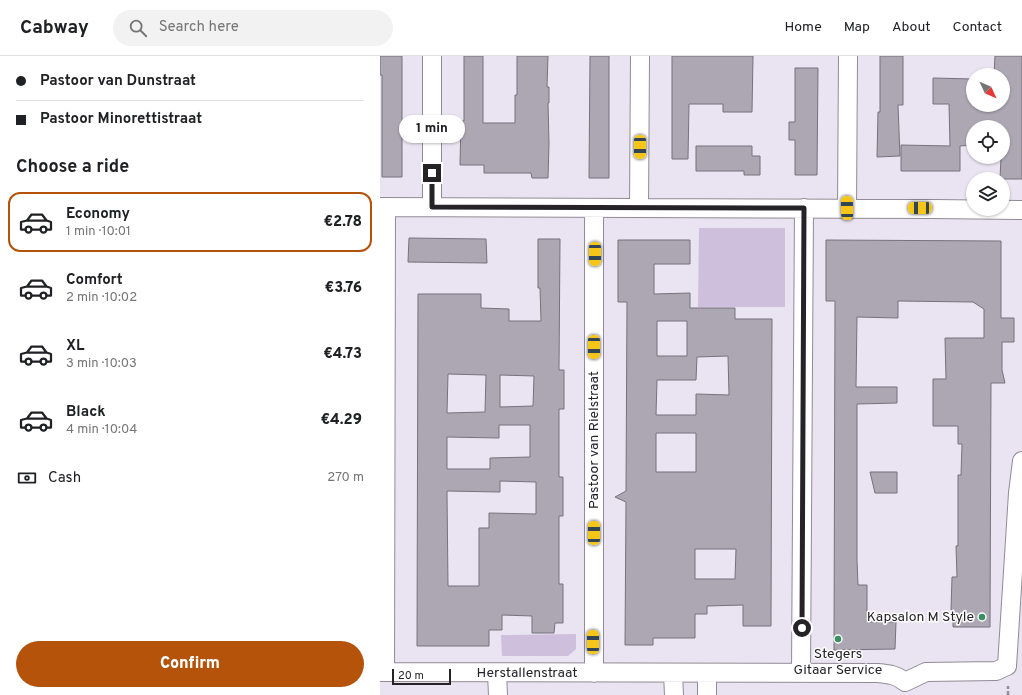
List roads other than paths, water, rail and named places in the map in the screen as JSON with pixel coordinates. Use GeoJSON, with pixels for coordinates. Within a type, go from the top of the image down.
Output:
{"type":"FeatureCollection","features":[{"type":"Feature","properties":{"kind":"street"},"geometry":{"type":"LineString","coordinates":[[432,56],[432,207]]}},
{"type":"Feature","properties":{"kind":"street"},"geometry":{"type":"LineString","coordinates":[[640,56],[640,208]]}},
{"type":"Feature","properties":{"kind":"street"},"geometry":{"type":"LineString","coordinates":[[847,208],[848,56]]}},
{"type":"Feature","properties":{"kind":"street"},"geometry":{"type":"LineString","coordinates":[[383,672],[383,207],[1022,210]]}},
{"type":"Feature","properties":{"kind":"street","name":"Pastoor van Rielstraat"},"geometry":{"type":"LineString","coordinates":[[594,208],[594,673]]}},
{"type":"Feature","properties":{"kind":"street"},"geometry":{"type":"LineString","coordinates":[[802,673],[804,208]]}},
{"type":"Feature","properties":{"kind":"street","name":"Herstallenstraat"},"geometry":{"type":"LineString","coordinates":[[383,672],[888,674],[898,676],[907,688],[926,672],[996,671],[1007,666],[1018,492],[1022,461]]}},
{"type":"Feature","properties":{"kind":"street"},"geometry":{"type":"LineString","coordinates":[[497,672],[498,695]]}},
{"type":"Feature","properties":{"kind":"street"},"geometry":{"type":"LineString","coordinates":[[673,673],[674,695]]}},
{"type":"Feature","properties":{"kind":"street"},"geometry":{"type":"LineString","coordinates":[[707,673],[707,695]]}},
{"type":"Feature","properties":{"kind":"place","name":"Kapsalon M Style"},"geometry":{"type":"Point","coordinates":[982,617]}},
{"type":"Feature","properties":{"kind":"place","name":"Stegers Gitaar Service"},"geometry":{"type":"Point","coordinates":[838,639]}}]}
